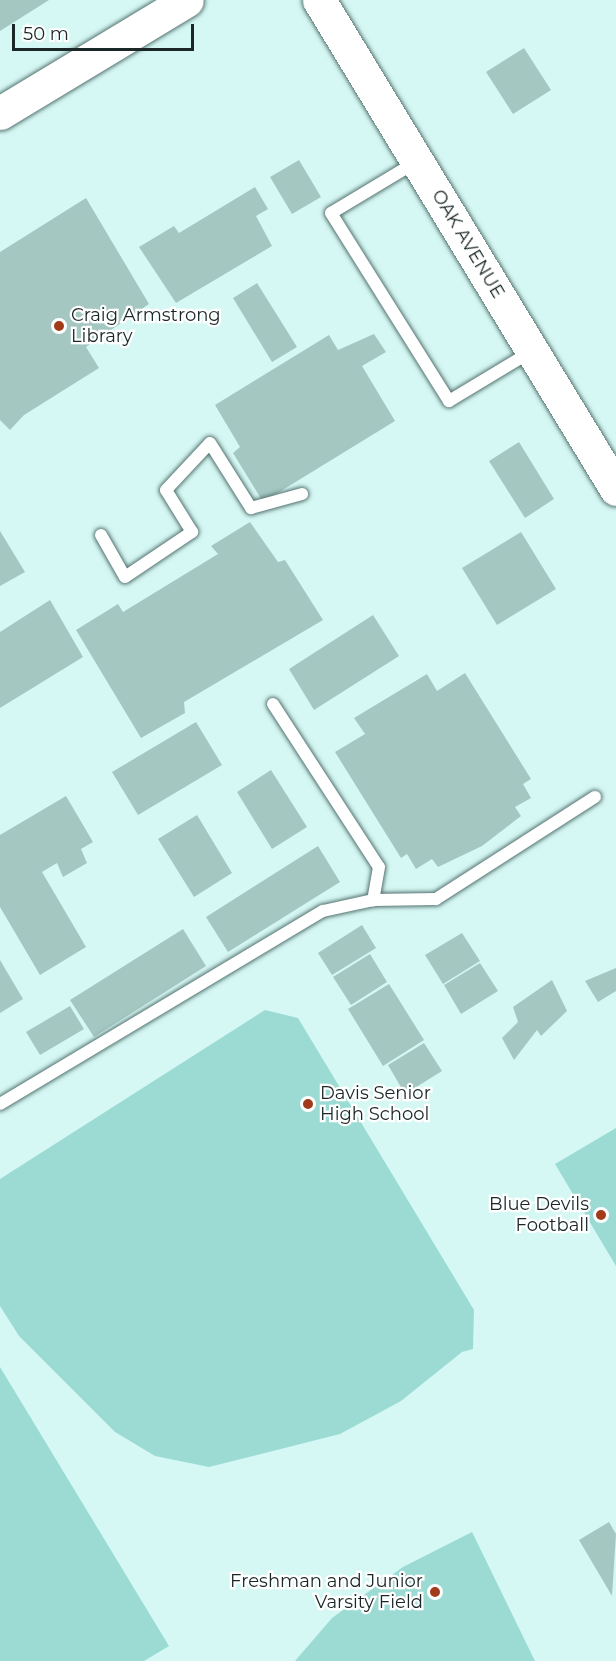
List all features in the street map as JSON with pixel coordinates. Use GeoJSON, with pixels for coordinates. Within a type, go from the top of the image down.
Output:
{"type":"FeatureCollection","features":[{"type":"Feature","properties":{"kind":"street"},"geometry":{"type":"LineString","coordinates":[[0,113],[187,0]]}},
{"type":"Feature","properties":{"kind":"street","name":"OAK AVENUE"},"geometry":{"type":"LineString","coordinates":[[319,0],[616,489]]}},
{"type":"Feature","properties":{"kind":"lane"},"geometry":{"type":"LineString","coordinates":[[417,162],[332,213],[449,401],[532,350]]}},
{"type":"Feature","properties":{"kind":"lane"},"geometry":{"type":"LineString","coordinates":[[101,535],[124,577],[192,532],[166,490],[210,443],[251,508],[302,495]]}},
{"type":"Feature","properties":{"kind":"lane"},"geometry":{"type":"LineString","coordinates":[[273,704],[379,867],[373,900]]}},
{"type":"Feature","properties":{"kind":"lane"},"geometry":{"type":"LineString","coordinates":[[0,1104],[323,911],[373,900],[436,899],[596,797]]}},
{"type":"Feature","properties":{"kind":"shaded area"},"geometry":{"type":"Polygon","coordinates":[[[265,1010],[298,1018],[474,1310],[473,1349],[462,1352],[401,1401],[340,1434],[209,1467],[155,1456],[115,1432],[19,1336],[0,1306],[0,1179],[265,1010]]]}},
{"type":"Feature","properties":{"kind":"shaded area","name":"Blue Devils Football"},"geometry":{"type":"Polygon","coordinates":[[[616,1128],[616,1266],[555,1164],[616,1128]]]}},
{"type":"Feature","properties":{"kind":"shaded area"},"geometry":{"type":"Polygon","coordinates":[[[0,1367],[169,1646],[144,1661],[0,1661],[0,1367]]]}},
{"type":"Feature","properties":{"kind":"shaded area","name":"Freshman and Junior Varsity Field"},"geometry":{"type":"Polygon","coordinates":[[[472,1532],[535,1661],[295,1661],[332,1618],[403,1567],[472,1532]]]}},
{"type":"Feature","properties":{"kind":"building"},"geometry":{"type":"Polygon","coordinates":[[[0,0],[49,0],[0,31],[0,0]]]}},
{"type":"Feature","properties":{"kind":"building"},"geometry":{"type":"Polygon","coordinates":[[[524,48],[551,90],[513,114],[486,72],[524,48]]]}},
{"type":"Feature","properties":{"kind":"building"},"geometry":{"type":"Polygon","coordinates":[[[299,160],[321,197],[292,214],[270,177],[299,160]]]}},
{"type":"Feature","properties":{"kind":"building"},"geometry":{"type":"Polygon","coordinates":[[[255,187],[268,209],[256,216],[272,246],[176,303],[139,247],[174,226],[179,233],[255,187]]]}},
{"type":"Feature","properties":{"kind":"building","name":"Craig Armstrong Library"},"geometry":{"type":"Polygon","coordinates":[[[86,198],[149,304],[86,347],[99,368],[24,415],[10,430],[0,420],[0,252],[86,198]]]}},
{"type":"Feature","properties":{"kind":"building"},"geometry":{"type":"Polygon","coordinates":[[[257,283],[297,347],[272,362],[233,298],[257,283]]]}},
{"type":"Feature","properties":{"kind":"building"},"geometry":{"type":"Polygon","coordinates":[[[374,334],[386,352],[362,366],[395,421],[263,502],[233,453],[240,447],[215,405],[329,335],[338,350],[374,334]]]}},
{"type":"Feature","properties":{"kind":"building"},"geometry":{"type":"Polygon","coordinates":[[[519,442],[554,499],[525,518],[489,461],[519,442]]]}},
{"type":"Feature","properties":{"kind":"building"},"geometry":{"type":"Polygon","coordinates":[[[250,522],[278,562],[285,560],[323,620],[184,702],[185,713],[141,738],[76,630],[118,604],[123,612],[218,554],[211,546],[250,522]]]}},
{"type":"Feature","properties":{"kind":"building"},"geometry":{"type":"Polygon","coordinates":[[[0,531],[25,572],[0,586],[0,531]]]}},
{"type":"Feature","properties":{"kind":"building"},"geometry":{"type":"Polygon","coordinates":[[[521,532],[556,589],[497,625],[462,568],[521,532]]]}},
{"type":"Feature","properties":{"kind":"building"},"geometry":{"type":"Polygon","coordinates":[[[50,600],[83,657],[0,708],[0,632],[50,600]]]}},
{"type":"Feature","properties":{"kind":"building"},"geometry":{"type":"Polygon","coordinates":[[[373,615],[399,656],[314,710],[289,669],[373,615]]]}},
{"type":"Feature","properties":{"kind":"building"},"geometry":{"type":"Polygon","coordinates":[[[465,673],[531,779],[523,784],[531,798],[515,807],[521,816],[482,846],[438,867],[432,859],[416,869],[407,854],[401,858],[335,752],[365,734],[354,718],[427,674],[437,691],[465,673]]]}},
{"type":"Feature","properties":{"kind":"building"},"geometry":{"type":"Polygon","coordinates":[[[196,722],[222,765],[138,815],[112,772],[196,722]]]}},
{"type":"Feature","properties":{"kind":"building"},"geometry":{"type":"Polygon","coordinates":[[[271,770],[307,827],[272,849],[237,792],[271,770]]]}},
{"type":"Feature","properties":{"kind":"building"},"geometry":{"type":"Polygon","coordinates":[[[66,796],[93,842],[81,849],[87,863],[63,877],[57,863],[42,872],[86,947],[40,975],[0,907],[0,835],[66,796]]]}},
{"type":"Feature","properties":{"kind":"building"},"geometry":{"type":"Polygon","coordinates":[[[197,815],[232,873],[194,897],[158,839],[197,815]]]}},
{"type":"Feature","properties":{"kind":"building"},"geometry":{"type":"Polygon","coordinates":[[[318,846],[340,882],[228,952],[206,917],[318,846]]]}},
{"type":"Feature","properties":{"kind":"building"},"geometry":{"type":"Polygon","coordinates":[[[362,925],[376,948],[332,975],[318,953],[362,925]]]}},
{"type":"Feature","properties":{"kind":"building"},"geometry":{"type":"Polygon","coordinates":[[[183,929],[206,966],[94,1037],[70,1000],[183,929]]]}},
{"type":"Feature","properties":{"kind":"building"},"geometry":{"type":"Polygon","coordinates":[[[462,933],[480,961],[443,984],[425,955],[462,933]]]}},
{"type":"Feature","properties":{"kind":"building"},"geometry":{"type":"Polygon","coordinates":[[[370,954],[387,982],[351,1005],[333,977],[370,954]]]}},
{"type":"Feature","properties":{"kind":"building"},"geometry":{"type":"Polygon","coordinates":[[[0,960],[23,999],[0,1013],[0,960]]]}},
{"type":"Feature","properties":{"kind":"building"},"geometry":{"type":"Polygon","coordinates":[[[480,963],[498,991],[461,1014],[444,985],[480,963]]]}},
{"type":"Feature","properties":{"kind":"building"},"geometry":{"type":"Polygon","coordinates":[[[616,968],[616,991],[598,1002],[585,981],[616,968]]]}},
{"type":"Feature","properties":{"kind":"building"},"geometry":{"type":"Polygon","coordinates":[[[552,980],[567,1011],[541,1036],[537,1030],[514,1060],[502,1038],[518,1022],[513,1007],[552,980]]]}},
{"type":"Feature","properties":{"kind":"building"},"geometry":{"type":"Polygon","coordinates":[[[389,984],[424,1040],[383,1066],[348,1009],[389,984]]]}},
{"type":"Feature","properties":{"kind":"building"},"geometry":{"type":"Polygon","coordinates":[[[70,1006],[84,1029],[40,1055],[26,1032],[70,1006]]]}},
{"type":"Feature","properties":{"kind":"building"},"geometry":{"type":"Polygon","coordinates":[[[424,1043],[442,1071],[405,1094],[388,1065],[424,1043]]]}},
{"type":"Feature","properties":{"kind":"building"},"geometry":{"type":"Polygon","coordinates":[[[609,1522],[616,1534],[612,1596],[579,1540],[609,1522]]]}},
{"type":"Feature","properties":{"kind":"place","name":"Craig Armstrong Library"},"geometry":{"type":"Point","coordinates":[59,326]}},
{"type":"Feature","properties":{"kind":"place","name":"Davis Senior High School"},"geometry":{"type":"Point","coordinates":[308,1104]}},
{"type":"Feature","properties":{"kind":"place","name":"Blue Devils Football"},"geometry":{"type":"Point","coordinates":[601,1215]}},
{"type":"Feature","properties":{"kind":"place","name":"Freshman and Junior Varsity Field"},"geometry":{"type":"Point","coordinates":[435,1592]}}]}
